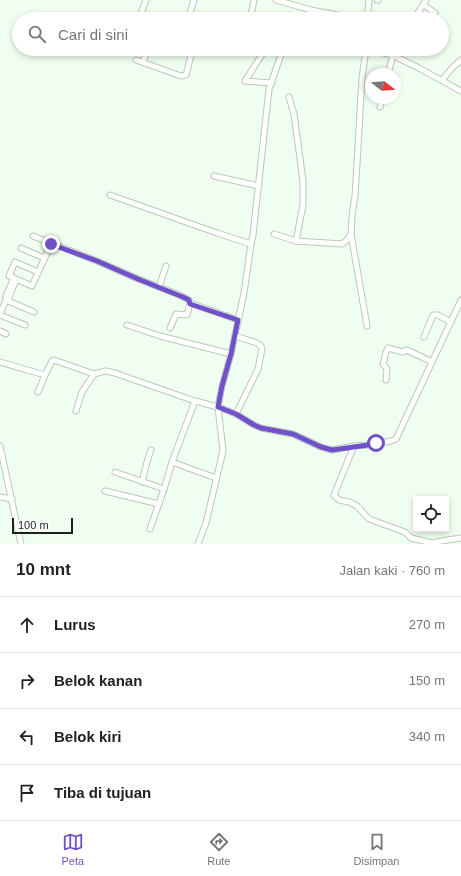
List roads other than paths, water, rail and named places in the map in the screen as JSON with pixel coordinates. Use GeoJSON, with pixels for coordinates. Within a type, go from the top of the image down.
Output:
{"type":"FeatureCollection","features":[{"type":"Feature","properties":{"kind":"street"},"geometry":{"type":"LineString","coordinates":[[142,12],[146,0]]}},
{"type":"Feature","properties":{"kind":"street"},"geometry":{"type":"LineString","coordinates":[[190,12],[194,0]]}},
{"type":"Feature","properties":{"kind":"street"},"geometry":{"type":"LineString","coordinates":[[251,12],[254,0]]}},
{"type":"Feature","properties":{"kind":"street"},"geometry":{"type":"LineString","coordinates":[[276,0],[321,12]]}},
{"type":"Feature","properties":{"kind":"street"},"geometry":{"type":"LineString","coordinates":[[368,12],[369,0]]}},
{"type":"Feature","properties":{"kind":"street"},"geometry":{"type":"LineString","coordinates":[[419,12],[425,2],[435,12]]}},
{"type":"Feature","properties":{"kind":"street"},"geometry":{"type":"LineString","coordinates":[[143,62],[145,56]]}},
{"type":"Feature","properties":{"kind":"street"},"geometry":{"type":"LineString","coordinates":[[136,60],[184,76],[186,75],[191,56]]}},
{"type":"Feature","properties":{"kind":"street"},"geometry":{"type":"LineString","coordinates":[[261,56],[245,81],[272,83]]}},
{"type":"Feature","properties":{"kind":"street"},"geometry":{"type":"LineString","coordinates":[[198,544],[206,523],[223,451],[218,407],[244,293],[253,235],[270,89],[281,56]]}},
{"type":"Feature","properties":{"kind":"street"},"geometry":{"type":"LineString","coordinates":[[365,56],[362,78],[358,163],[351,234],[367,326]]}},
{"type":"Feature","properties":{"kind":"street"},"geometry":{"type":"LineString","coordinates":[[390,68],[394,56]]}},
{"type":"Feature","properties":{"kind":"street"},"geometry":{"type":"LineString","coordinates":[[395,56],[461,91]]}},
{"type":"Feature","properties":{"kind":"street"},"geometry":{"type":"LineString","coordinates":[[442,80],[461,60]]}},
{"type":"Feature","properties":{"kind":"street"},"geometry":{"type":"LineString","coordinates":[[289,97],[294,114],[303,181],[303,205],[296,241]]}},
{"type":"Feature","properties":{"kind":"street"},"geometry":{"type":"LineString","coordinates":[[214,176],[259,186]]}},
{"type":"Feature","properties":{"kind":"street"},"geometry":{"type":"LineString","coordinates":[[110,195],[251,244]]}},
{"type":"Feature","properties":{"kind":"street"},"geometry":{"type":"LineString","coordinates":[[274,234],[296,241],[342,244],[351,234]]}},
{"type":"Feature","properties":{"kind":"street"},"geometry":{"type":"LineString","coordinates":[[33,236],[183,297],[189,300],[190,304],[238,320]]}},
{"type":"Feature","properties":{"kind":"street"},"geometry":{"type":"LineString","coordinates":[[38,272],[15,262],[9,276],[32,286],[51,244]]}},
{"type":"Feature","properties":{"kind":"street"},"geometry":{"type":"LineString","coordinates":[[21,248],[44,258]]}},
{"type":"Feature","properties":{"kind":"street"},"geometry":{"type":"LineString","coordinates":[[159,287],[166,266]]}},
{"type":"Feature","properties":{"kind":"street"},"geometry":{"type":"LineString","coordinates":[[15,279],[6,296],[6,300],[0,314],[25,325]]}},
{"type":"Feature","properties":{"kind":"street"},"geometry":{"type":"LineString","coordinates":[[6,300],[34,312]]}},
{"type":"Feature","properties":{"kind":"street"},"geometry":{"type":"LineString","coordinates":[[38,392],[52,361],[54,360],[94,374],[105,371],[115,373],[195,402],[218,407],[236,414],[261,428],[293,434],[327,449],[332,450],[391,441],[396,438],[461,300]]}},
{"type":"Feature","properties":{"kind":"street"},"geometry":{"type":"LineString","coordinates":[[170,328],[176,314],[187,315],[190,304]]}},
{"type":"Feature","properties":{"kind":"street"},"geometry":{"type":"LineString","coordinates":[[424,337],[433,316],[438,315],[451,322]]}},
{"type":"Feature","properties":{"kind":"street"},"geometry":{"type":"LineString","coordinates":[[127,325],[160,336],[231,354]]}},
{"type":"Feature","properties":{"kind":"street"},"geometry":{"type":"LineString","coordinates":[[0,331],[6,334]]}},
{"type":"Feature","properties":{"kind":"street"},"geometry":{"type":"LineString","coordinates":[[235,336],[257,343],[262,349],[258,369],[236,414]]}},
{"type":"Feature","properties":{"kind":"street"},"geometry":{"type":"LineString","coordinates":[[386,380],[387,370],[383,364],[386,350],[388,348],[403,352],[407,350],[432,362]]}},
{"type":"Feature","properties":{"kind":"street"},"geometry":{"type":"LineString","coordinates":[[0,362],[45,375]]}},
{"type":"Feature","properties":{"kind":"street"},"geometry":{"type":"LineString","coordinates":[[76,411],[82,392],[94,374]]}},
{"type":"Feature","properties":{"kind":"street"},"geometry":{"type":"LineString","coordinates":[[150,529],[172,462],[195,402]]}},
{"type":"Feature","properties":{"kind":"street"},"geometry":{"type":"LineString","coordinates":[[0,446],[21,544]]}},
{"type":"Feature","properties":{"kind":"street"},"geometry":{"type":"LineString","coordinates":[[354,446],[334,495],[335,497],[339,500],[354,504],[362,510],[369,519],[405,532],[411,538],[434,544],[441,541],[461,538]]}},
{"type":"Feature","properties":{"kind":"street"},"geometry":{"type":"LineString","coordinates":[[142,482],[146,462],[151,450]]}},
{"type":"Feature","properties":{"kind":"street"},"geometry":{"type":"LineString","coordinates":[[172,462],[216,478]]}},
{"type":"Feature","properties":{"kind":"street"},"geometry":{"type":"LineString","coordinates":[[115,472],[164,489]]}},
{"type":"Feature","properties":{"kind":"street"},"geometry":{"type":"LineString","coordinates":[[105,491],[159,504]]}},
{"type":"Feature","properties":{"kind":"street"},"geometry":{"type":"LineString","coordinates":[[0,497],[12,499]]}}]}
